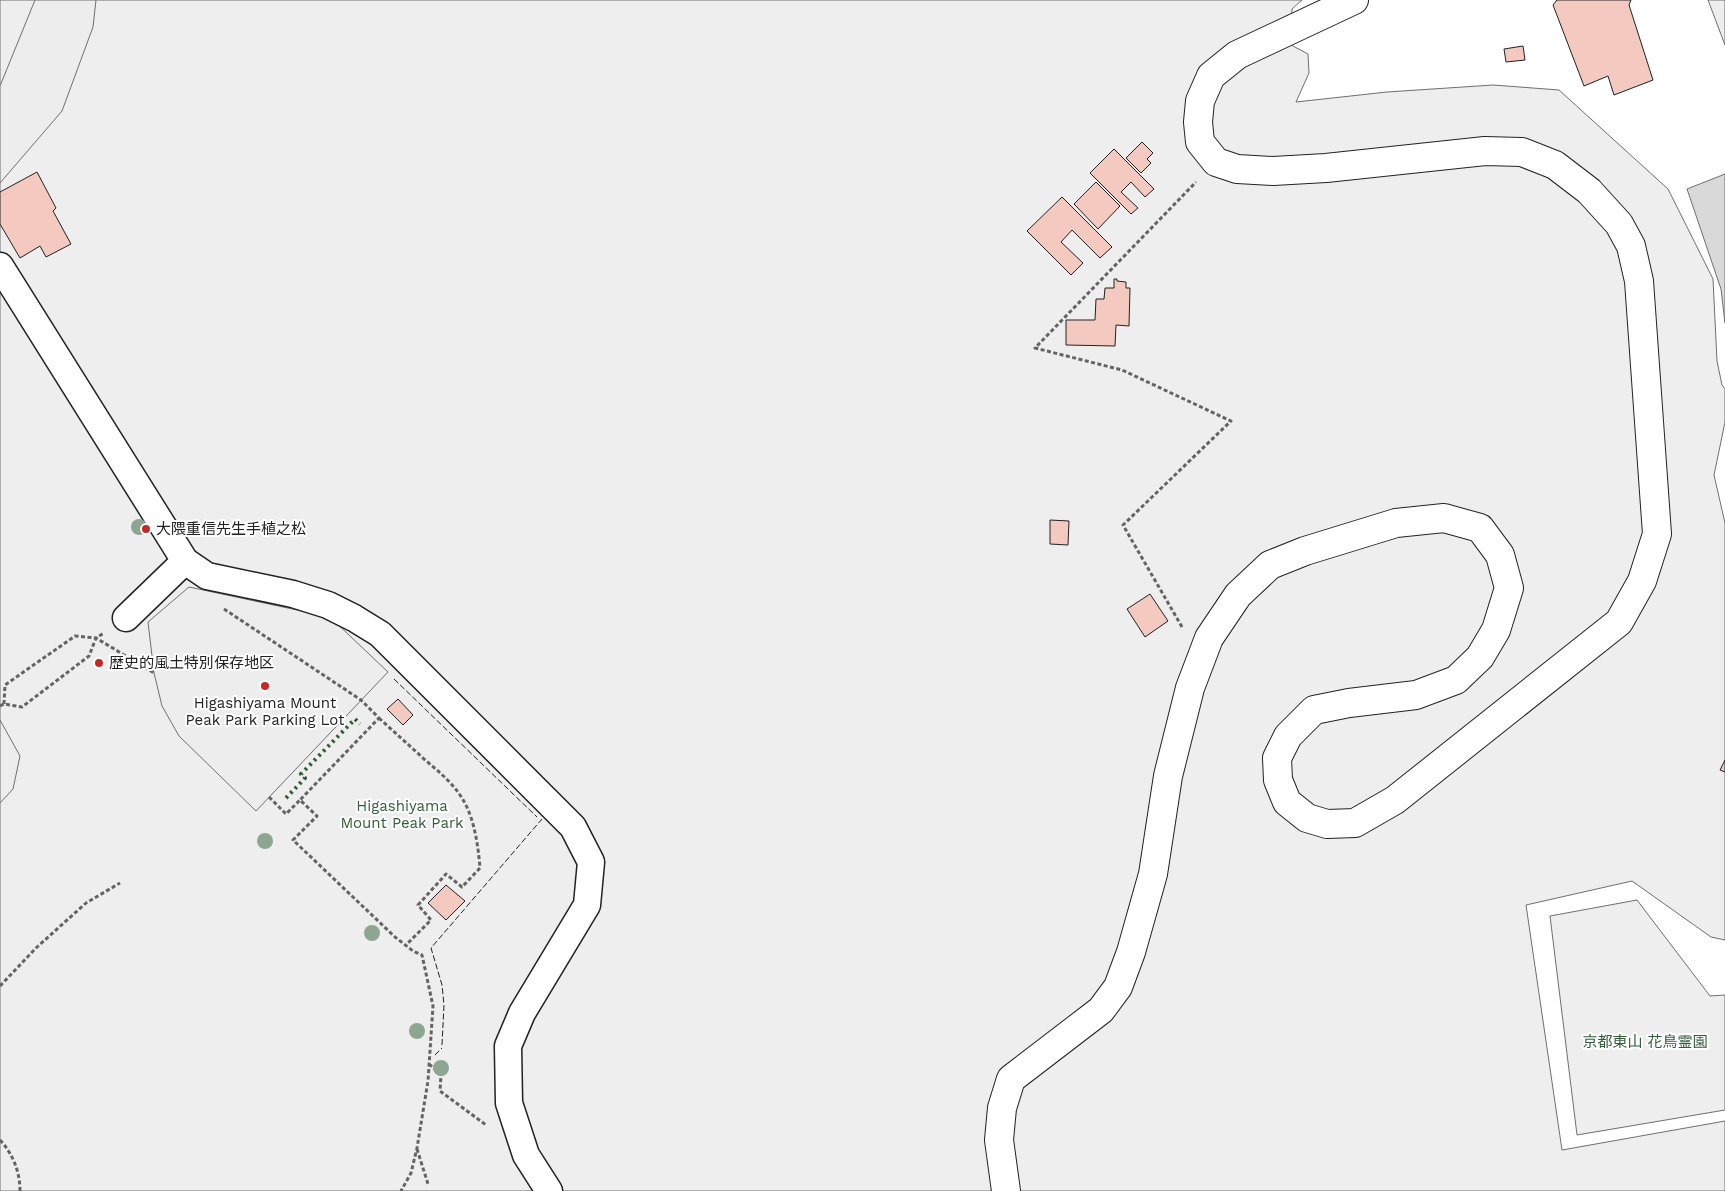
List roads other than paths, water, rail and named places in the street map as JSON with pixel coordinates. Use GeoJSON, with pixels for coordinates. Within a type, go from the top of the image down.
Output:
{"type":"FeatureCollection","features":[{"type":"Feature","properties":{"kind":"street"},"geometry":{"type":"LineString","coordinates":[[1006,1191],[999,1140],[1002,1108],[1011,1079],[1101,1010],[1118,987],[1128,961],[1153,874],[1168,776],[1190,688],[1209,638],[1238,595],[1270,565],[1306,551],[1396,523],[1444,518],[1480,528],[1500,555],[1508,588],[1496,630],[1480,657],[1456,680],[1416,695],[1349,703],[1314,710],[1288,736],[1277,758],[1278,780],[1287,802],[1307,818],[1327,824],[1355,823],[1395,800],[1619,622],[1642,581],[1657,534],[1639,281],[1631,246],[1620,224],[1589,191],[1555,165],[1522,152],[1485,151],[1326,168],[1274,171],[1237,169],[1216,162],[1200,142],[1198,122],[1200,101],[1211,76],[1237,56],[1354,0]]}},
{"type":"Feature","properties":{"kind":"street"},"geometry":{"type":"LineString","coordinates":[[0,266],[185,561],[206,576],[293,594],[328,605],[380,634],[573,827],[591,862],[587,904],[522,1013],[508,1046],[509,1103],[526,1155],[549,1191]]}},
{"type":"Feature","properties":{"kind":"street"},"geometry":{"type":"LineString","coordinates":[[126,618],[185,561]]}},
{"type":"Feature","properties":{"kind":"place","name":"大隈重信先生手植之松"},"geometry":{"type":"Point","coordinates":[146,529]}},
{"type":"Feature","properties":{"kind":"place","name":"歴史的風土特別保存地区"},"geometry":{"type":"Point","coordinates":[99,663]}},
{"type":"Feature","properties":{"kind":"place","name":"Higashiyama Mount Peak Park Parking Lot"},"geometry":{"type":"Point","coordinates":[265,686]}},
{"type":"Feature","properties":{"kind":"park label","name":"Higashiyama Mount Peak Park"},"geometry":{"type":"Point","coordinates":[402,814]}},
{"type":"Feature","properties":{"kind":"park label","name":"京都東山 花鳥霊園"},"geometry":{"type":"Point","coordinates":[1645,1042]}}]}
